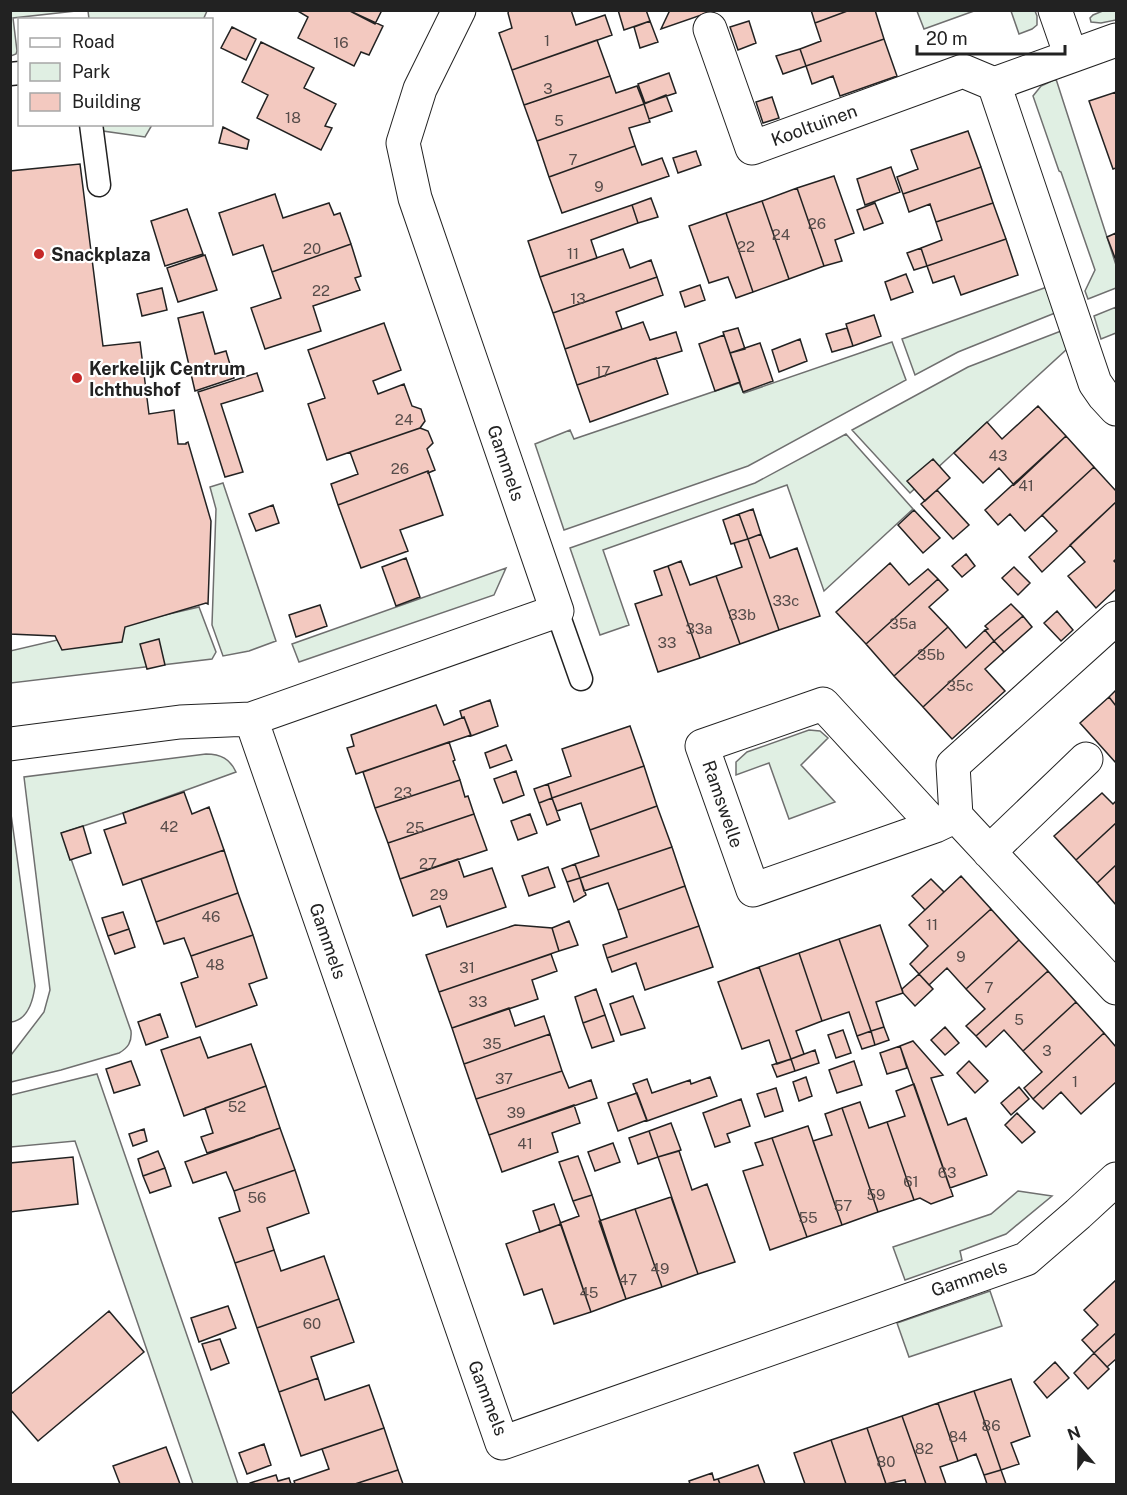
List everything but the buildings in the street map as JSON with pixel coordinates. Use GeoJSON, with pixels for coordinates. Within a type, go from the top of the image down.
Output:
{"type":"FeatureCollection","features":[{"type":"Feature","properties":{"kind":"street","name":"Gammels"},"geometry":{"type":"LineString","coordinates":[[459,10],[420,89],[403,143],[415,198],[557,611]]}},
{"type":"Feature","properties":{"kind":"street"},"geometry":{"type":"LineString","coordinates":[[1055,10],[1071,56]]}},
{"type":"Feature","properties":{"kind":"street","name":"Kooltuinen"},"geometry":{"type":"LineString","coordinates":[[710,29],[752,148],[963,71],[994,84]]}},
{"type":"Feature","properties":{"kind":"street"},"geometry":{"type":"LineString","coordinates":[[1116,40],[994,84],[1095,383],[1116,409]]}},
{"type":"Feature","properties":{"kind":"street"},"geometry":{"type":"LineString","coordinates":[[10,744],[180,722],[251,719],[557,611]]}},
{"type":"Feature","properties":{"kind":"street"},"geometry":{"type":"LineString","coordinates":[[945,821],[953,765],[1116,618]]}},
{"type":"Feature","properties":{"kind":"street","name":"Ramswelle"},"geometry":{"type":"LineString","coordinates":[[945,821],[753,890],[702,746],[823,704],[945,821],[989,852],[1116,988]]}},
{"type":"Feature","properties":{"kind":"street","name":"Gammels"},"geometry":{"type":"LineString","coordinates":[[251,719],[502,1443],[1026,1259],[1116,1179]]}},
{"type":"Feature","properties":{"kind":"street"},"geometry":{"type":"LineString","coordinates":[[989,852],[1086,759]]}},
{"type":"Feature","properties":{"kind":"lane"},"geometry":{"type":"LineString","coordinates":[[91,126],[99,185]]}},
{"type":"Feature","properties":{"kind":"lane"},"geometry":{"type":"LineString","coordinates":[[557,611],[581,679]]}},
{"type":"Feature","properties":{"kind":"green space"},"geometry":{"type":"Polygon","coordinates":[[[88,10],[207,11],[204,18],[89,18],[88,10]]]}},
{"type":"Feature","properties":{"kind":"green space"},"geometry":{"type":"Polygon","coordinates":[[[917,10],[974,11],[924,29],[917,10]]]}},
{"type":"Feature","properties":{"kind":"green space"},"geometry":{"type":"Polygon","coordinates":[[[1105,10],[1116,11],[1116,20],[1091,22],[1090,18],[1093,15],[1105,10]]]}},
{"type":"Feature","properties":{"kind":"green space"},"geometry":{"type":"Polygon","coordinates":[[[10,11],[76,11],[13,18],[17,51],[11,56],[10,11]]]}},
{"type":"Feature","properties":{"kind":"green space"},"geometry":{"type":"Polygon","coordinates":[[[1011,11],[1035,11],[1037,25],[1019,34],[1011,11]]]}},
{"type":"Feature","properties":{"kind":"green space"},"geometry":{"type":"Polygon","coordinates":[[[1056,79],[1116,265],[1116,288],[1088,299],[1085,291],[1095,270],[1033,96],[1041,86],[1056,79]]]}},
{"type":"Feature","properties":{"kind":"green space"},"geometry":{"type":"Polygon","coordinates":[[[102,126],[151,126],[145,137],[103,131],[102,126]]]}},
{"type":"Feature","properties":{"kind":"green space"},"geometry":{"type":"Polygon","coordinates":[[[1047,287],[1055,313],[958,352],[915,375],[902,339],[1047,287]]]}},
{"type":"Feature","properties":{"kind":"green space"},"geometry":{"type":"Polygon","coordinates":[[[1116,307],[1116,333],[1101,339],[1094,316],[1116,307]]]}},
{"type":"Feature","properties":{"kind":"green space"},"geometry":{"type":"Polygon","coordinates":[[[1061,331],[1067,349],[910,493],[852,430],[968,367],[1061,331]]]}},
{"type":"Feature","properties":{"kind":"green space"},"geometry":{"type":"Polygon","coordinates":[[[892,342],[906,380],[748,466],[564,530],[535,444],[570,430],[574,439],[739,383],[744,393],[892,342]]]}},
{"type":"Feature","properties":{"kind":"green space"},"geometry":{"type":"Polygon","coordinates":[[[846,434],[913,509],[824,591],[787,485],[603,550],[629,625],[600,635],[570,548],[755,483],[846,434]]]}},
{"type":"Feature","properties":{"kind":"green space"},"geometry":{"type":"Polygon","coordinates":[[[223,483],[276,641],[249,651],[223,656],[212,625],[216,509],[210,487],[223,483]]]}},
{"type":"Feature","properties":{"kind":"green space"},"geometry":{"type":"Polygon","coordinates":[[[506,568],[494,595],[299,662],[292,644],[506,568]]]}},
{"type":"Feature","properties":{"kind":"green space"},"geometry":{"type":"Polygon","coordinates":[[[199,607],[216,652],[212,659],[11,683],[10,651],[199,607]]]}},
{"type":"Feature","properties":{"kind":"green space"},"geometry":{"type":"Polygon","coordinates":[[[809,730],[820,731],[828,738],[801,765],[835,802],[789,819],[769,763],[736,775],[736,762],[747,752],[809,730]]]}},
{"type":"Feature","properties":{"kind":"green space"},"geometry":{"type":"Polygon","coordinates":[[[206,754],[224,758],[236,772],[62,833],[131,1031],[131,1038],[127,1047],[119,1053],[11,1082],[11,1055],[44,1012],[50,990],[24,777],[206,754]]]}},
{"type":"Feature","properties":{"kind":"green space"},"geometry":{"type":"Polygon","coordinates":[[[10,807],[35,986],[26,1014],[11,1022],[10,807]]]}},
{"type":"Feature","properties":{"kind":"green space"},"geometry":{"type":"Polygon","coordinates":[[[97,1074],[238,1484],[193,1484],[75,1141],[11,1147],[11,1095],[97,1074]]]}},
{"type":"Feature","properties":{"kind":"green space"},"geometry":{"type":"Polygon","coordinates":[[[1018,1191],[1052,1196],[1006,1234],[960,1251],[962,1260],[905,1280],[893,1247],[991,1214],[1018,1191]]]}},
{"type":"Feature","properties":{"kind":"green space"},"geometry":{"type":"Polygon","coordinates":[[[990,1291],[1002,1326],[909,1357],[897,1323],[990,1291]]]}},
{"type":"Feature","properties":{"kind":"place","name":"Snackplaza"},"geometry":{"type":"Point","coordinates":[39,254]}},
{"type":"Feature","properties":{"kind":"place","name":"Kerkelijk Centrum Ichthushof"},"geometry":{"type":"Point","coordinates":[77,378]}}]}
